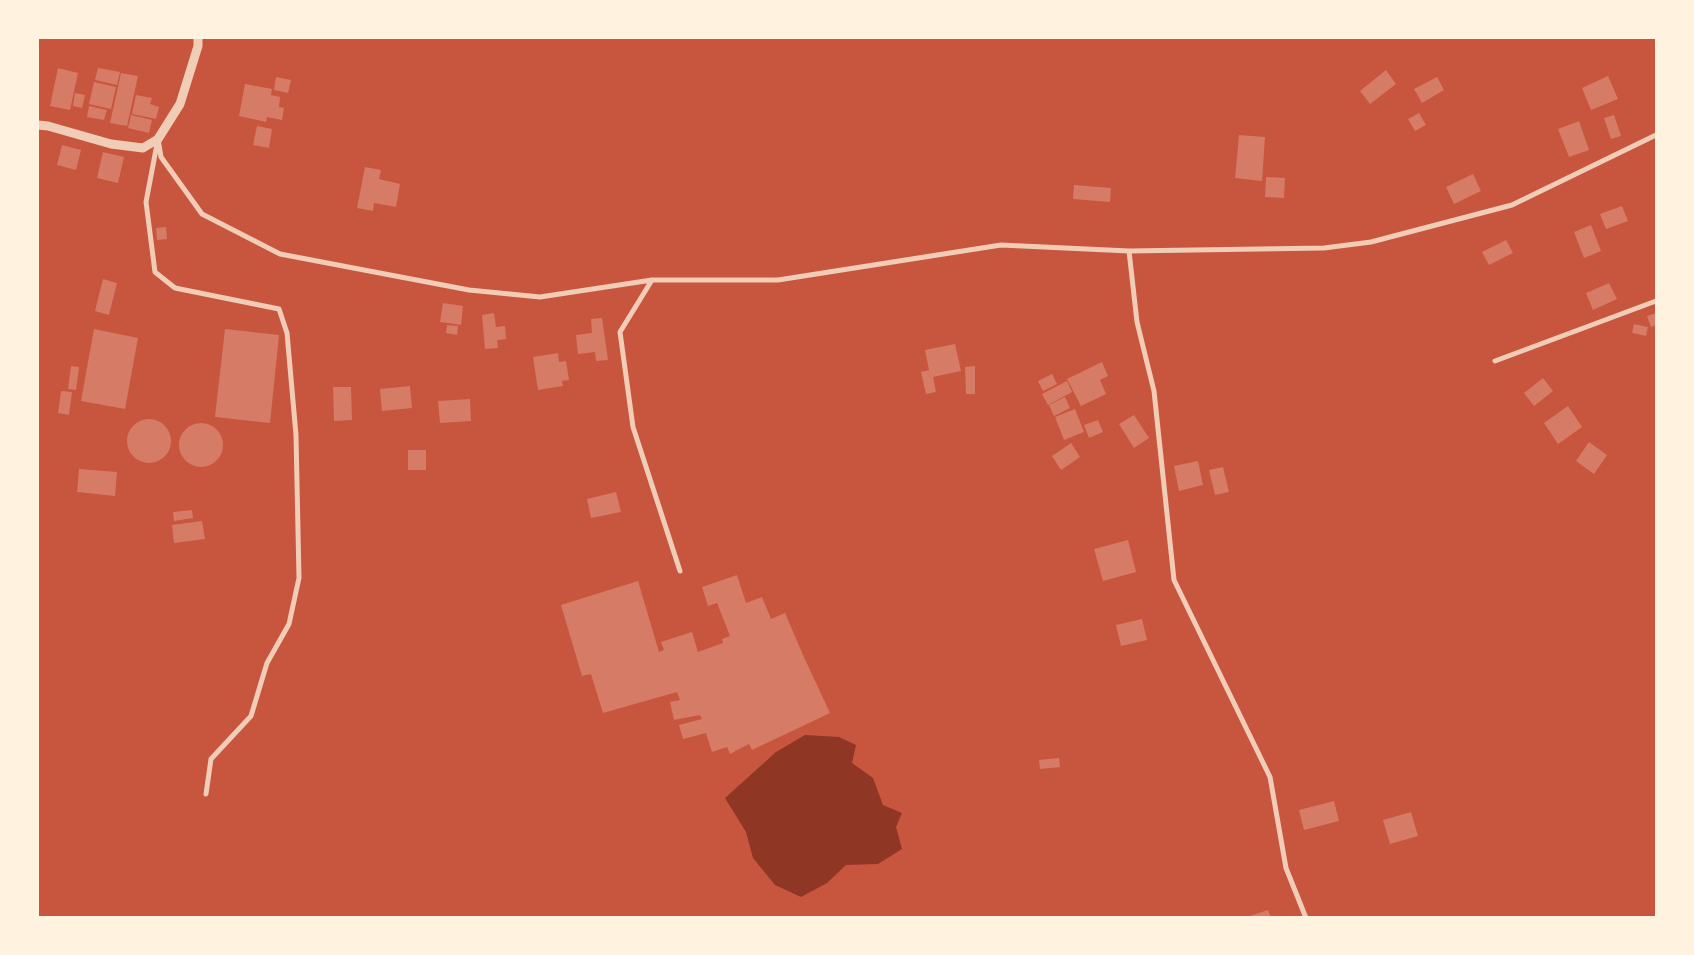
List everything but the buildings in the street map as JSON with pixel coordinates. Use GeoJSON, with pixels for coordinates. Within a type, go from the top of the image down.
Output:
{"type":"FeatureCollection","features":[{"type":"Feature","properties":{"kind":"street"},"geometry":{"type":"LineString","coordinates":[[198,38],[198,46],[180,104],[158,139],[146,202],[155,272],[175,288],[279,309],[287,333],[296,435],[299,578],[289,624],[267,663],[251,716],[211,759],[206,794]]}},
{"type":"Feature","properties":{"kind":"street"},"geometry":{"type":"LineString","coordinates":[[38,125],[48,126],[111,144],[143,148],[158,139]]}},
{"type":"Feature","properties":{"kind":"street"},"geometry":{"type":"LineString","coordinates":[[158,139],[161,157],[202,214],[280,254],[469,290],[540,296],[652,280],[778,280],[1001,245],[1129,250],[1324,248],[1371,242],[1512,205],[1656,135]]}},
{"type":"Feature","properties":{"kind":"street"},"geometry":{"type":"LineString","coordinates":[[1129,250],[1137,322],[1154,390],[1174,580],[1270,778],[1286,868],[1306,918]]}},
{"type":"Feature","properties":{"kind":"street"},"geometry":{"type":"LineString","coordinates":[[652,280],[620,332],[633,427],[680,571]]}},
{"type":"Feature","properties":{"kind":"street"},"geometry":{"type":"LineString","coordinates":[[1495,361],[1656,301]]}},
{"type":"Feature","properties":{"kind":"shaded area"},"geometry":{"type":"Polygon","coordinates":[[[805,735],[839,737],[856,745],[852,763],[873,778],[883,805],[902,813],[896,827],[902,849],[878,864],[846,865],[827,883],[801,897],[775,885],[753,858],[746,832],[725,798],[776,752],[805,735]]]}}]}
